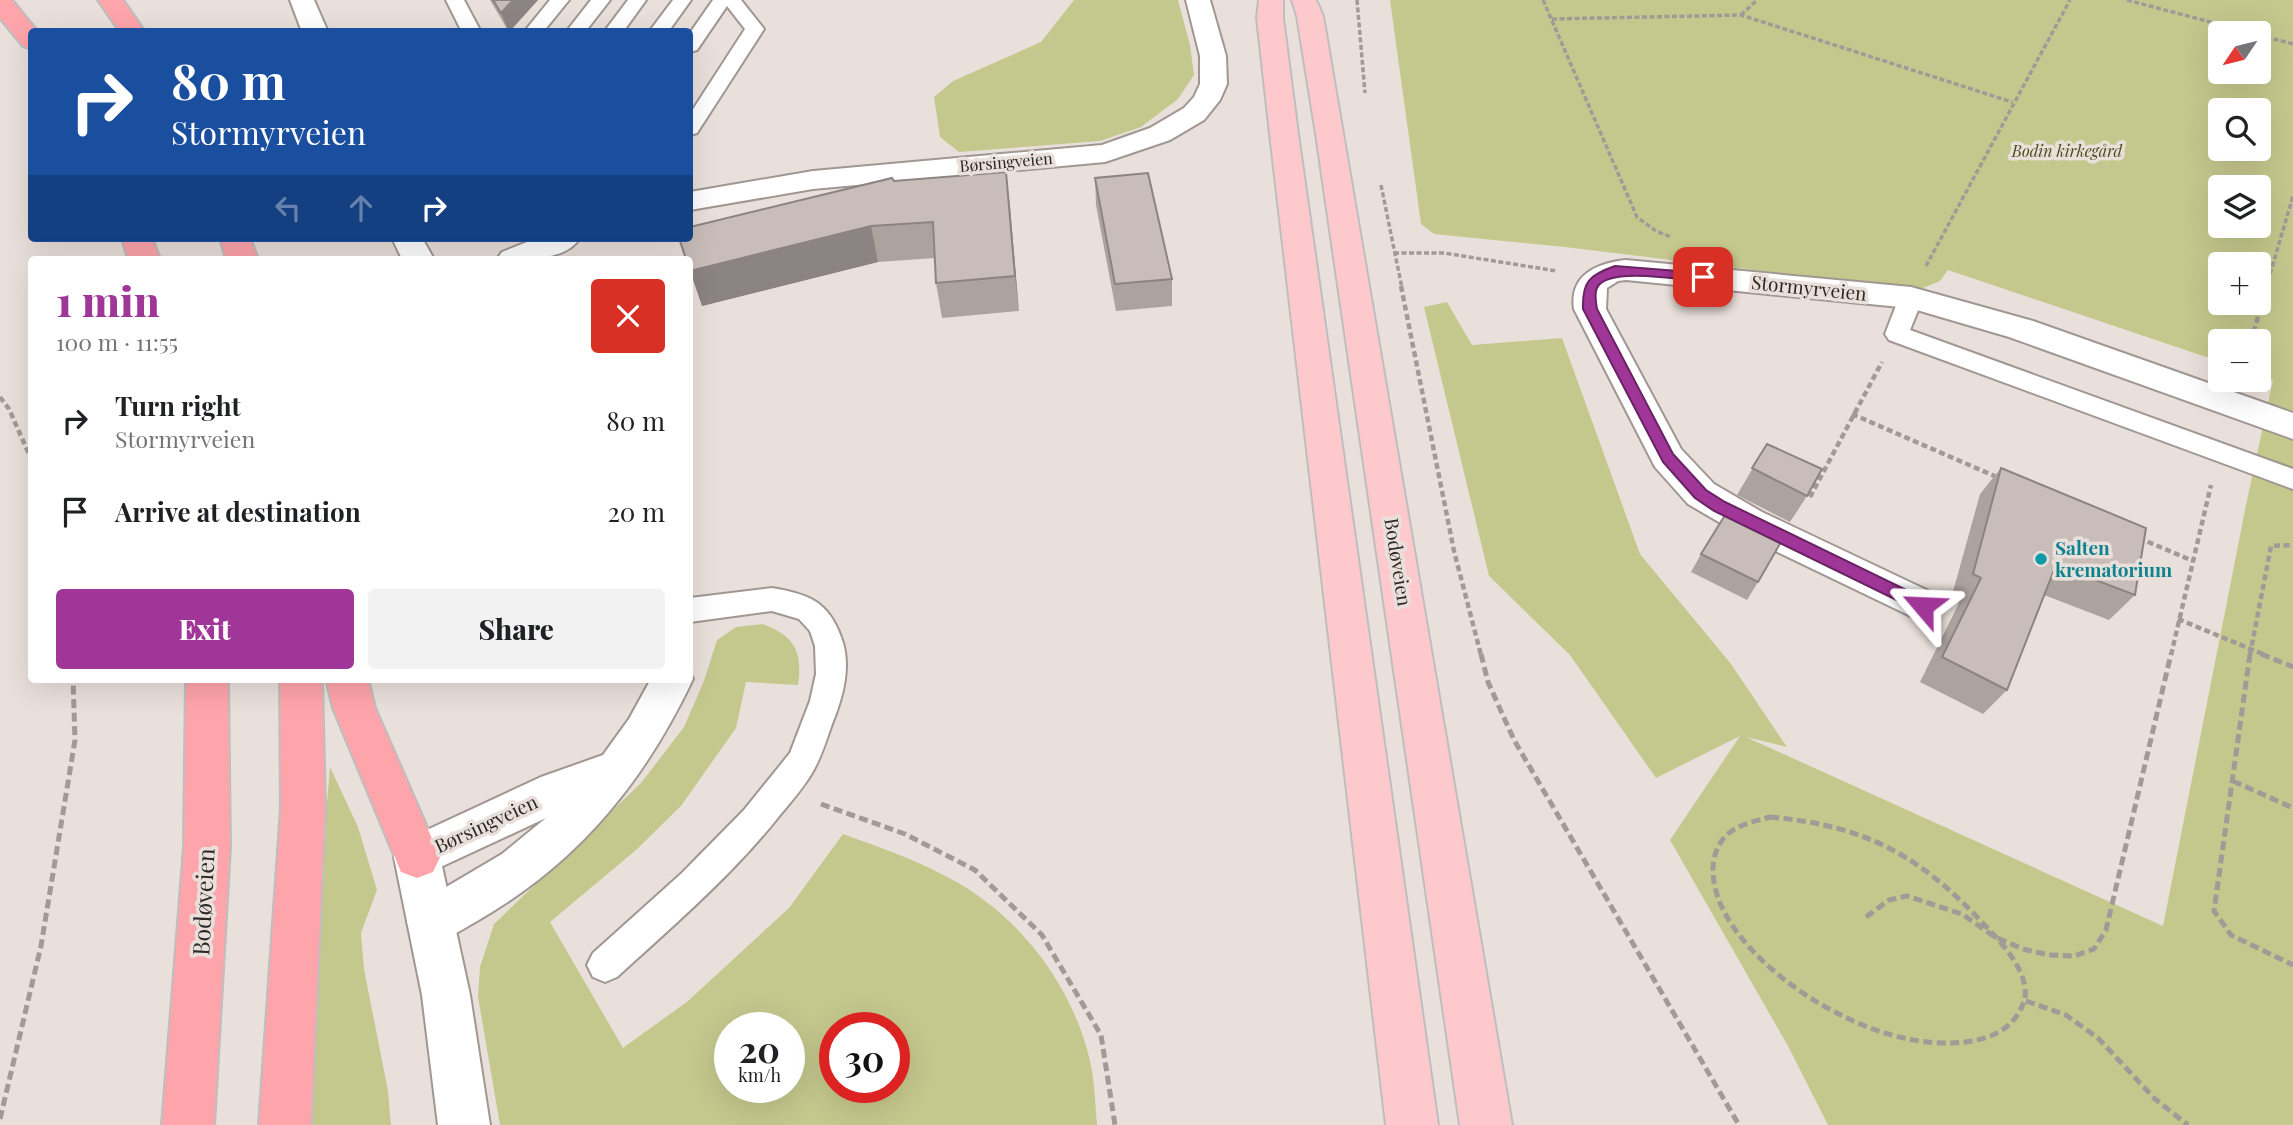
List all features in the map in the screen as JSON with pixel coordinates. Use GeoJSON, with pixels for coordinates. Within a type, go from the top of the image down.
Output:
{"type":"FeatureCollection","features":[{"type":"Feature","properties":{"kind":"highway"},"geometry":{"type":"LineString","coordinates":[[110,0],[130,28]]}},
{"type":"Feature","properties":{"kind":"highway"},"geometry":{"type":"LineString","coordinates":[[0,2],[28,36]]}},
{"type":"Feature","properties":{"kind":"highway","name":"Bodøveien"},"geometry":{"type":"LineString","coordinates":[[188,1125],[199,998],[207,840],[207,683]]}},
{"type":"Feature","properties":{"kind":"highway"},"geometry":{"type":"LineString","coordinates":[[285,1125],[303,808],[301,683]]}},
{"type":"Feature","properties":{"kind":"highway"},"geometry":{"type":"LineString","coordinates":[[348,683],[354,708],[416,857]]}},
{"type":"Feature","properties":{"kind":"main road"},"geometry":{"type":"LineString","coordinates":[[1271,0],[1270,18],[1284,135],[1412,1125]]}},
{"type":"Feature","properties":{"kind":"main road","name":"Bodøveien"},"geometry":{"type":"LineString","coordinates":[[1304,0],[1310,16],[1330,134],[1486,1125]]}},
{"type":"Feature","properties":{"kind":"street"},"geometry":{"type":"LineString","coordinates":[[302,0],[313,28]]}},
{"type":"Feature","properties":{"kind":"street","name":"Børsingveien"},"geometry":{"type":"LineString","coordinates":[[693,200],[813,180],[1105,153],[1146,141],[1164,133],[1203,105],[1214,85],[1214,65],[1198,0]]}},
{"type":"Feature","properties":{"kind":"street"},"geometry":{"type":"LineString","coordinates":[[520,256],[553,242]]}},
{"type":"Feature","properties":{"kind":"street","name":"Stormyrveien"},"geometry":{"type":"LineString","coordinates":[[1595,280],[1606,273],[1626,270],[1911,298],[2021,329],[2293,426]]}},
{"type":"Feature","properties":{"kind":"street"},"geometry":{"type":"LineString","coordinates":[[1595,280],[1589,289],[1590,309],[1668,458],[1693,486],[1720,507],[1923,606]]}},
{"type":"Feature","properties":{"kind":"street"},"geometry":{"type":"LineString","coordinates":[[432,922],[519,868],[564,829],[619,769],[646,729],[670,683]]}},
{"type":"Feature","properties":{"kind":"street","name":"Børsingveien"},"geometry":{"type":"LineString","coordinates":[[464,1125],[446,995],[416,857],[557,791],[619,769]]}},
{"type":"Feature","properties":{"kind":"lane"},"geometry":{"type":"LineString","coordinates":[[455,0],[470,28]]}},
{"type":"Feature","properties":{"kind":"lane"},"geometry":{"type":"LineString","coordinates":[[536,28],[560,0]]}},
{"type":"Feature","properties":{"kind":"lane"},"geometry":{"type":"LineString","coordinates":[[578,28],[601,0]]}},
{"type":"Feature","properties":{"kind":"lane"},"geometry":{"type":"LineString","coordinates":[[616,28],[637,0]]}},
{"type":"Feature","properties":{"kind":"lane"},"geometry":{"type":"LineString","coordinates":[[661,28],[682,0]]}},
{"type":"Feature","properties":{"kind":"lane"},"geometry":{"type":"LineString","coordinates":[[693,42],[722,0]]}},
{"type":"Feature","properties":{"kind":"lane"},"geometry":{"type":"LineString","coordinates":[[693,124],[755,29],[731,0]]}},
{"type":"Feature","properties":{"kind":"lane"},"geometry":{"type":"LineString","coordinates":[[1911,298],[1897,334],[2220,450],[2293,479]]}},
{"type":"Feature","properties":{"kind":"lane"},"geometry":{"type":"LineString","coordinates":[[605,965],[721,860],[801,762],[827,698],[833,663],[829,641],[816,617],[795,603],[765,598],[693,610]]}},
{"type":"Feature","properties":{"kind":"path"},"geometry":{"type":"LineString","coordinates":[[1357,0],[1366,97]]}},
{"type":"Feature","properties":{"kind":"path"},"geometry":{"type":"LineString","coordinates":[[1543,0],[1637,216],[1656,231],[1674,238]]}},
{"type":"Feature","properties":{"kind":"path"},"geometry":{"type":"LineString","coordinates":[[1741,15],[1757,0]]}},
{"type":"Feature","properties":{"kind":"path"},"geometry":{"type":"LineString","coordinates":[[1911,298],[2012,102],[2070,0]]}},
{"type":"Feature","properties":{"kind":"path"},"geometry":{"type":"LineString","coordinates":[[2127,0],[2208,21]]}},
{"type":"Feature","properties":{"kind":"path"},"geometry":{"type":"LineString","coordinates":[[1552,19],[1741,15],[2012,102]]}},
{"type":"Feature","properties":{"kind":"path"},"geometry":{"type":"LineString","coordinates":[[2272,38],[2293,44]]}},
{"type":"Feature","properties":{"kind":"path"},"geometry":{"type":"LineString","coordinates":[[1379,175],[1454,551],[1488,682],[1514,740],[1739,1125]]}},
{"type":"Feature","properties":{"kind":"path"},"geometry":{"type":"LineString","coordinates":[[2254,329],[2293,196]]}},
{"type":"Feature","properties":{"kind":"path"},"geometry":{"type":"LineString","coordinates":[[1394,253],[1444,253],[1542,268],[1595,280]]}},
{"type":"Feature","properties":{"kind":"path"},"geometry":{"type":"LineString","coordinates":[[1810,498],[1852,414],[1897,334]]}},
{"type":"Feature","properties":{"kind":"path"},"geometry":{"type":"LineString","coordinates":[[0,397],[9,409],[28,452]]}},
{"type":"Feature","properties":{"kind":"path"},"geometry":{"type":"LineString","coordinates":[[1852,414],[2003,480]]}},
{"type":"Feature","properties":{"kind":"path"},"geometry":{"type":"LineString","coordinates":[[1866,917],[1889,900],[1907,896],[1962,914],[1996,937],[2023,949],[2049,955],[2074,956],[2094,949],[2106,930],[2220,450]]}},
{"type":"Feature","properties":{"kind":"path"},"geometry":{"type":"LineString","coordinates":[[2130,534],[2193,561]]}},
{"type":"Feature","properties":{"kind":"path"},"geometry":{"type":"LineString","coordinates":[[2293,545],[2271,546],[2251,649],[2214,911],[2231,936],[2293,965]]}},
{"type":"Feature","properties":{"kind":"path"},"geometry":{"type":"LineString","coordinates":[[2178,619],[2293,667]]}},
{"type":"Feature","properties":{"kind":"path"},"geometry":{"type":"LineString","coordinates":[[0,1119],[44,932],[75,740],[73,683]]}},
{"type":"Feature","properties":{"kind":"path"},"geometry":{"type":"LineString","coordinates":[[2232,781],[2293,808]]}},
{"type":"Feature","properties":{"kind":"path"},"geometry":{"type":"LineString","coordinates":[[780,789],[905,834],[975,870],[1042,935],[1101,1035],[1115,1125]]}},
{"type":"Feature","properties":{"kind":"path"},"geometry":{"type":"LineString","coordinates":[[1770,817],[1793,818],[1842,827],[1892,848],[1919,864],[1972,909],[2016,964],[2025,985],[2026,1001],[2015,1021],[2008,1027],[2000,1033],[1973,1042],[1945,1043],[1891,1035],[1837,1015],[1788,981],[1744,940],[1718,896],[1713,878],[1712,855],[1720,839],[1750,820],[1770,817]]}},
{"type":"Feature","properties":{"kind":"path"},"geometry":{"type":"LineString","coordinates":[[2026,1001],[2066,1015],[2098,1038],[2155,1099],[2188,1125]]}},
{"type":"Feature","properties":{"kind":"green space"},"geometry":{"type":"Polygon","coordinates":[[[1074,0],[1178,0],[1190,45],[1194,75],[1178,99],[1141,127],[1100,141],[959,152],[940,137],[934,97],[953,81],[1041,42],[1074,0]]]}},
{"type":"Feature","properties":{"kind":"green space","name":"Bodin kirkegård"},"geometry":{"type":"Polygon","coordinates":[[[1390,0],[2293,0],[2293,1125],[1828,1125],[1788,1046],[1670,840],[1740,736],[1656,778],[1570,655],[1489,576],[1424,307],[1447,302],[1472,345],[1562,338],[1640,554],[1731,664],[1787,747],[1746,737],[2163,926],[2246,505],[2271,392],[2271,329],[2208,329],[2208,358],[1948,270],[1940,281],[1918,290],[1565,247],[1434,234],[1421,224],[1390,0]]]}},
{"type":"Feature","properties":{"kind":"green space"},"geometry":{"type":"Polygon","coordinates":[[[763,624],[774,629],[794,646],[799,663],[798,685],[746,682],[736,728],[681,806],[636,850],[550,922],[623,1048],[688,1001],[789,908],[843,834],[938,872],[976,894],[999,912],[1040,955],[1071,1006],[1082,1033],[1092,1069],[1097,1125],[500,1125],[478,997],[480,967],[494,924],[641,783],[684,727],[704,681],[717,640],[736,627],[763,624]]]}},
{"type":"Feature","properties":{"kind":"green space"},"geometry":{"type":"Polygon","coordinates":[[[330,767],[358,827],[377,890],[361,933],[364,969],[388,1091],[391,1125],[300,1125],[330,767]]]}},
{"type":"Feature","properties":{"kind":"building"},"geometry":{"type":"Polygon","coordinates":[[[493,0],[513,0],[501,13],[493,0]]]}},
{"type":"Feature","properties":{"kind":"building"},"geometry":{"type":"Polygon","coordinates":[[[1006,172],[1015,276],[936,283],[933,222],[871,226],[693,270],[693,256],[685,256],[680,242],[693,242],[693,226],[892,178],[894,181],[1006,172]]]}},
{"type":"Feature","properties":{"kind":"building"},"geometry":{"type":"Polygon","coordinates":[[[1148,173],[1172,279],[1115,284],[1095,178],[1148,173]]]}},
{"type":"Feature","properties":{"kind":"building"},"geometry":{"type":"Polygon","coordinates":[[[1767,444],[1822,469],[1807,496],[1752,468],[1767,444]]]}},
{"type":"Feature","properties":{"kind":"building"},"geometry":{"type":"Polygon","coordinates":[[[2001,468],[2146,528],[2135,595],[2056,565],[2007,690],[1942,657],[1981,578],[1973,574],[2001,468]]]}},
{"type":"Feature","properties":{"kind":"building"},"geometry":{"type":"Polygon","coordinates":[[[1730,507],[1785,535],[1758,582],[1701,554],[1730,507]]]}},
{"type":"Feature","properties":{"kind":"place","name":"Salten krematorium"},"geometry":{"type":"Point","coordinates":[2041,559]}},
{"type":"Feature","properties":{"kind":"route"},"geometry":{"type":"LineString","coordinates":[[1703,277],[1615,270],[1595,280],[1587,299],[1668,458],[1701,494],[1720,507],[1923,606]]}}]}
